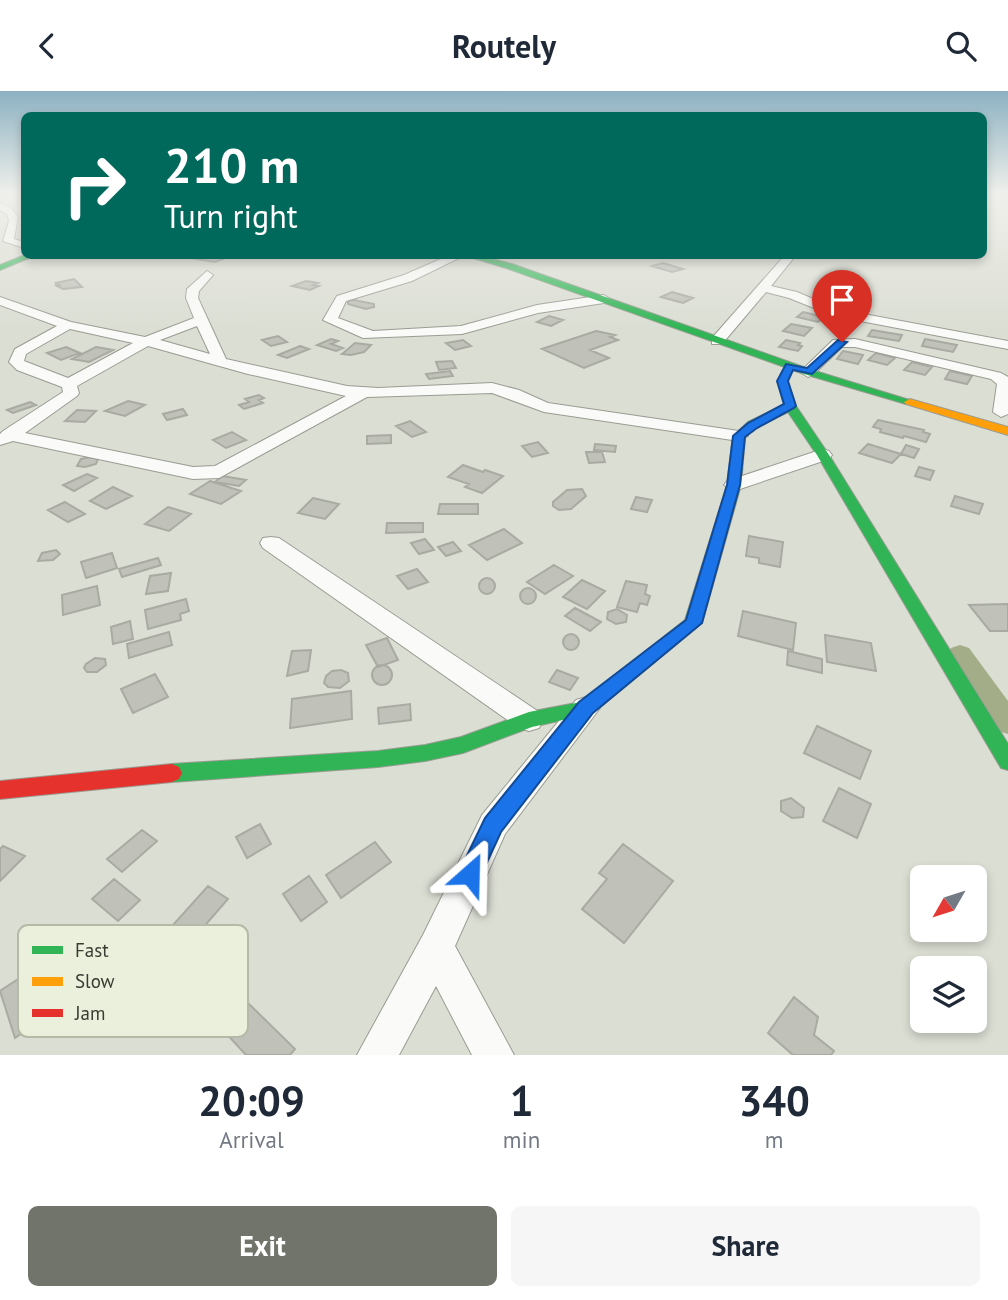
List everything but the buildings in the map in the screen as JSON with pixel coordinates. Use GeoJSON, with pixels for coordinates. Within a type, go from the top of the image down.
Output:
{"type":"FeatureCollection","features":[{"type":"Feature","properties":{"kind":"street"},"geometry":{"type":"LineString","coordinates":[[0,245],[21,245]]}},
{"type":"Feature","properties":{"kind":"street"},"geometry":{"type":"LineString","coordinates":[[0,268],[23,259]]}},
{"type":"Feature","properties":{"kind":"street"},"geometry":{"type":"LineString","coordinates":[[451,259],[408,278],[341,299],[330,320],[363,334],[373,335],[451,331],[537,309],[604,299]]}},
{"type":"Feature","properties":{"kind":"street"},"geometry":{"type":"LineString","coordinates":[[483,259],[509,265],[808,372],[1007,422],[1005,382],[1002,379],[855,343],[838,343],[808,372]]}},
{"type":"Feature","properties":{"kind":"street"},"geometry":{"type":"LineString","coordinates":[[717,341],[788,259]]}},
{"type":"Feature","properties":{"kind":"street"},"geometry":{"type":"LineString","coordinates":[[207,275],[192,292],[200,320],[219,359]]}},
{"type":"Feature","properties":{"kind":"street"},"geometry":{"type":"LineString","coordinates":[[764,288],[793,295],[824,310],[1008,345]]}},
{"type":"Feature","properties":{"kind":"street"},"geometry":{"type":"LineString","coordinates":[[0,301],[68,325],[219,359],[253,371],[363,393],[492,388],[553,409],[739,436]]}},
{"type":"Feature","properties":{"kind":"street"},"geometry":{"type":"LineString","coordinates":[[68,325],[20,352],[16,362],[22,367],[69,384],[146,341],[200,320]]}},
{"type":"Feature","properties":{"kind":"street"},"geometry":{"type":"LineString","coordinates":[[790,366],[782,381],[790,406],[823,454],[1008,761]]}},
{"type":"Feature","properties":{"kind":"street"},"geometry":{"type":"LineString","coordinates":[[4,439],[71,393],[69,384]]}},
{"type":"Feature","properties":{"kind":"street"},"geometry":{"type":"LineString","coordinates":[[4,439],[193,473],[219,472],[363,393]]}},
{"type":"Feature","properties":{"kind":"street"},"geometry":{"type":"LineString","coordinates":[[377,1055],[436,948],[493,825],[586,708],[693,623],[734,485],[739,436],[752,425],[790,406]]}},
{"type":"Feature","properties":{"kind":"street"},"geometry":{"type":"LineString","coordinates":[[734,485],[823,454]]}},
{"type":"Feature","properties":{"kind":"street"},"geometry":{"type":"LineString","coordinates":[[271,543],[529,720]]}},
{"type":"Feature","properties":{"kind":"street"},"geometry":{"type":"LineString","coordinates":[[0,790],[224,768],[378,759],[425,753],[463,745],[529,720],[586,708]]}},
{"type":"Feature","properties":{"kind":"street"},"geometry":{"type":"LineString","coordinates":[[436,948],[494,1055]]}},
{"type":"Feature","properties":{"kind":"waterway"},"geometry":{"type":"LineString","coordinates":[[960,654],[1008,723]]}},
{"type":"Feature","properties":{"kind":"traffic: fast"},"geometry":{"type":"LineString","coordinates":[[0,268],[23,259]]}},
{"type":"Feature","properties":{"kind":"traffic: fast"},"geometry":{"type":"LineString","coordinates":[[482,259],[509,266],[808,372],[910,402]]}},
{"type":"Feature","properties":{"kind":"traffic: fast"},"geometry":{"type":"LineString","coordinates":[[784,386],[790,406],[823,455],[1008,762]]}},
{"type":"Feature","properties":{"kind":"traffic: fast"},"geometry":{"type":"LineString","coordinates":[[172,773],[378,759],[425,753],[463,745],[529,720],[586,708],[693,623],[734,485],[739,436],[752,425],[790,406]]}},
{"type":"Feature","properties":{"kind":"traffic: slow"},"geometry":{"type":"LineString","coordinates":[[910,402],[1008,431]]}},
{"type":"Feature","properties":{"kind":"traffic: jam"},"geometry":{"type":"LineString","coordinates":[[0,790],[172,773]]}},
{"type":"Feature","properties":{"kind":"route"},"geometry":{"type":"LineString","coordinates":[[470,874],[493,825],[586,708],[693,623],[734,485],[739,436],[752,425],[790,406],[782,381],[790,366],[808,372],[842,342]]}}]}
